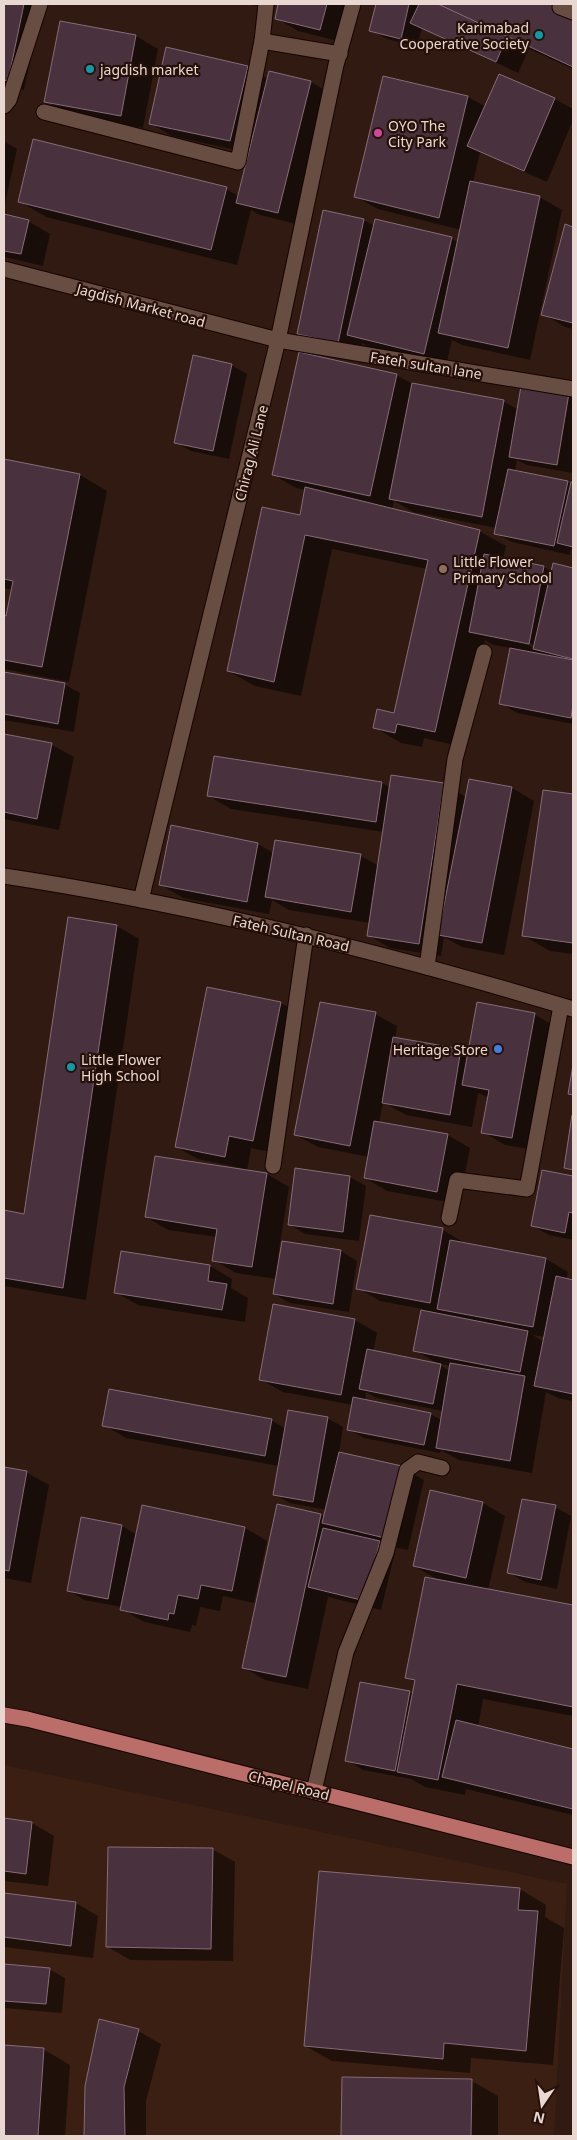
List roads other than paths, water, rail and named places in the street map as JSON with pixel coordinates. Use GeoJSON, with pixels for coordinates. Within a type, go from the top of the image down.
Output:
{"type":"FeatureCollection","features":[{"type":"Feature","properties":{"kind":"main road","name":"Chapel Road"},"geometry":{"type":"LineString","coordinates":[[4,1715],[27,1719],[573,1856]]}},
{"type":"Feature","properties":{"kind":"street"},"geometry":{"type":"LineString","coordinates":[[4,106],[9,100],[40,4]]}},
{"type":"Feature","properties":{"kind":"street"},"geometry":{"type":"LineString","coordinates":[[44,112],[238,162],[262,41],[266,4]]}},
{"type":"Feature","properties":{"kind":"street","name":"Chirag Ali Lane"},"geometry":{"type":"LineString","coordinates":[[141,900],[278,340],[340,54],[353,4]]}},
{"type":"Feature","properties":{"kind":"street"},"geometry":{"type":"LineString","coordinates":[[561,4],[560,6],[573,12]]}},
{"type":"Feature","properties":{"kind":"street"},"geometry":{"type":"LineString","coordinates":[[262,41],[340,54]]}},
{"type":"Feature","properties":{"kind":"street","name":"Jagdish Market road"},"geometry":{"type":"LineString","coordinates":[[4,269],[278,340]]}},
{"type":"Feature","properties":{"kind":"street","name":"Fateh sultan lane"},"geometry":{"type":"LineString","coordinates":[[278,340],[573,389]]}},
{"type":"Feature","properties":{"kind":"street"},"geometry":{"type":"LineString","coordinates":[[427,967],[455,759],[484,652]]}},
{"type":"Feature","properties":{"kind":"street","name":"Fateh Sultan Road"},"geometry":{"type":"LineString","coordinates":[[4,876],[141,900],[306,935],[471,978],[567,1008]]}},
{"type":"Feature","properties":{"kind":"street"},"geometry":{"type":"LineString","coordinates":[[273,1166],[306,935]]}},
{"type":"Feature","properties":{"kind":"street"},"geometry":{"type":"LineString","coordinates":[[449,1218],[457,1180],[528,1189],[567,1008]]}},
{"type":"Feature","properties":{"kind":"street"},"geometry":{"type":"LineString","coordinates":[[314,1791],[346,1652],[386,1553],[407,1470],[418,1462],[442,1468]]}},
{"type":"Feature","properties":{"kind":"place","name":"Karimabad Cooperative Society"},"geometry":{"type":"Point","coordinates":[539,35]}},
{"type":"Feature","properties":{"kind":"place","name":"jagdish market"},"geometry":{"type":"Point","coordinates":[90,69]}},
{"type":"Feature","properties":{"kind":"place","name":"OYO The City Park"},"geometry":{"type":"Point","coordinates":[378,133]}},
{"type":"Feature","properties":{"kind":"place","name":"Little Flower Primary School"},"geometry":{"type":"Point","coordinates":[443,569]}},
{"type":"Feature","properties":{"kind":"place","name":"Heritage Store"},"geometry":{"type":"Point","coordinates":[498,1049]}},
{"type":"Feature","properties":{"kind":"place","name":"Little Flower High School"},"geometry":{"type":"Point","coordinates":[71,1067]}}]}
